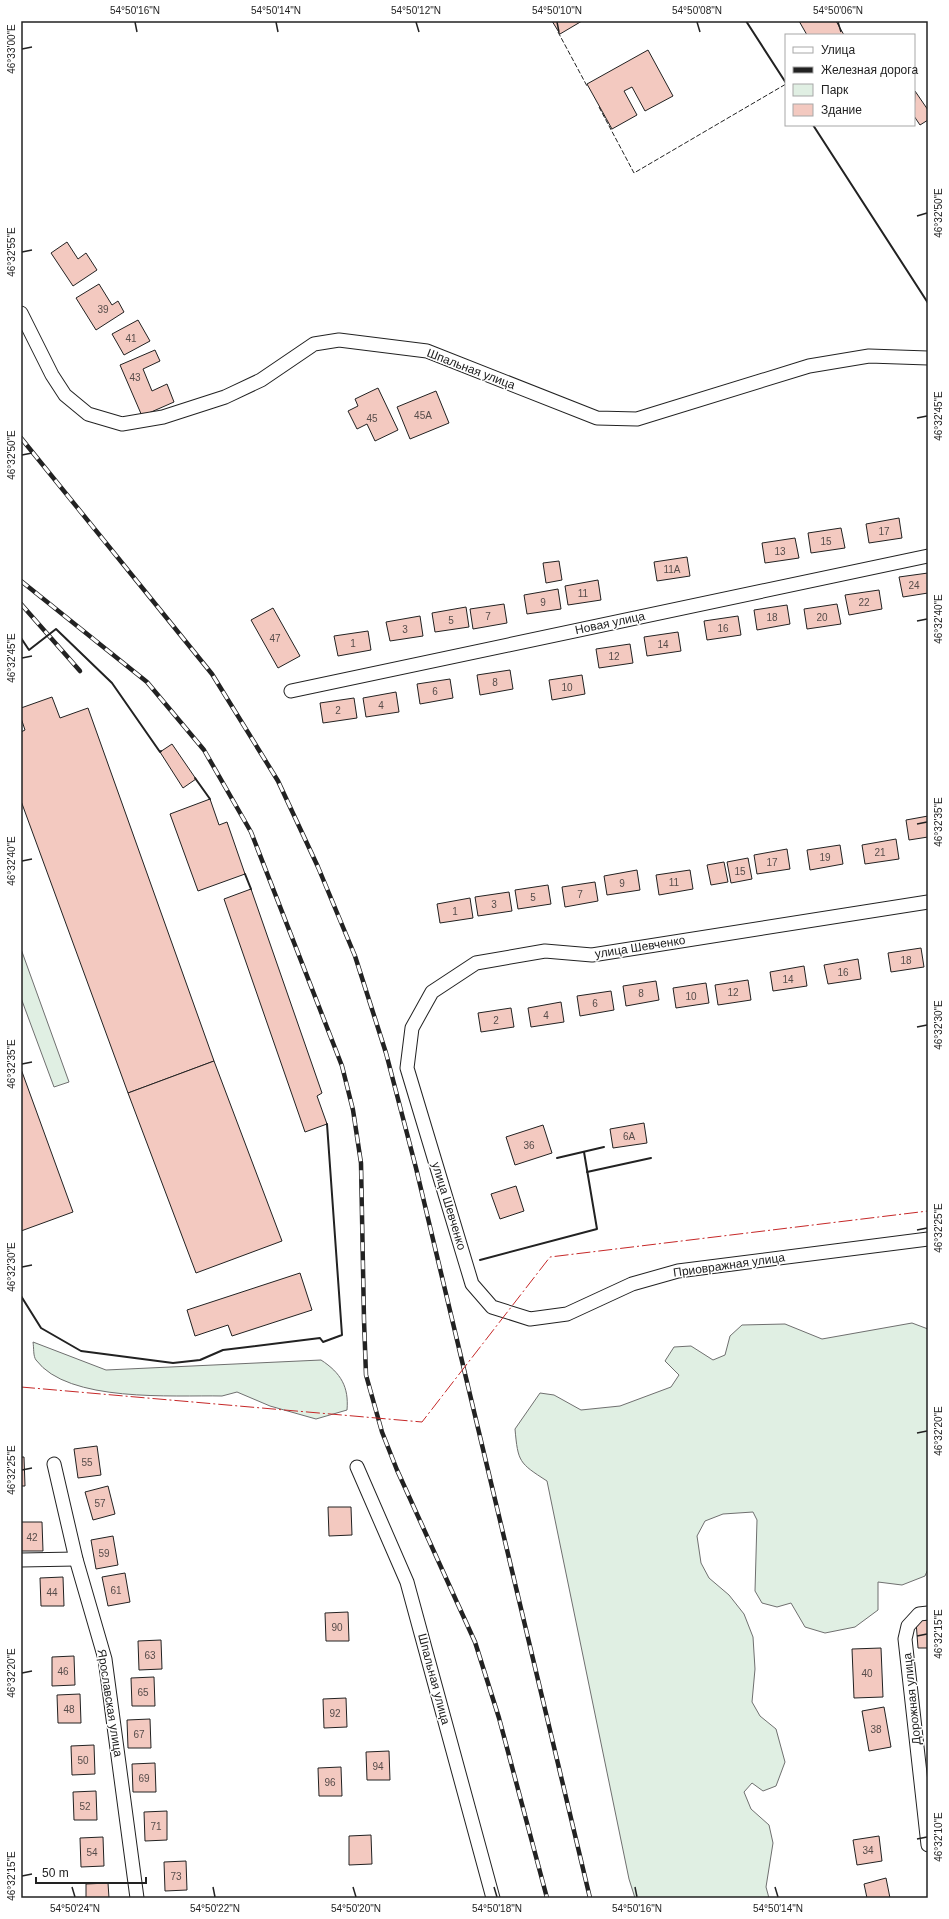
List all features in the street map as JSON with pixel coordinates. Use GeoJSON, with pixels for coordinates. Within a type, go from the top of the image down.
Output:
{"type":"FeatureCollection","features":[{"type":"Feature","properties":{"kind":"street","name":"Шпальная улица"},"geometry":{"type":"LineString","coordinates":[[21,313],[52,375],[65,395],[88,414],[122,424],[163,417],[224,396],[261,380],[314,344],[339,340],[427,351],[597,418],[636,419],[809,366],[869,356],[928,358]]}},
{"type":"Feature","properties":{"kind":"street","name":"Новая улица"},"geometry":{"type":"LineString","coordinates":[[291,691],[928,556]]}},
{"type":"Feature","properties":{"kind":"street","name":"улица Шевченко"},"geometry":{"type":"LineString","coordinates":[[492,1307],[472,1284],[408,1068],[412,1028],[432,992],[476,964],[545,951],[592,955],[928,902]]}},
{"type":"Feature","properties":{"kind":"street","name":"Приовражная улица"},"geometry":{"type":"LineString","coordinates":[[492,1307],[530,1319],[566,1314],[632,1284],[678,1271],[928,1240]]}},
{"type":"Feature","properties":{"kind":"street","name":"Ярославская улица"},"geometry":{"type":"LineString","coordinates":[[54,1464],[76,1559],[105,1659],[137,1898]]}},
{"type":"Feature","properties":{"kind":"street","name":"Шпальная улица"},"geometry":{"type":"LineString","coordinates":[[357,1467],[407,1582],[493,1898]]}},
{"type":"Feature","properties":{"kind":"street"},"geometry":{"type":"LineString","coordinates":[[21,1560],[76,1559]]}},
{"type":"Feature","properties":{"kind":"street","name":"Дорожная улица"},"geometry":{"type":"LineString","coordinates":[[928,1613],[919,1614],[908,1626],[905,1638],[928,1845]]}},
{"type":"Feature","properties":{"kind":"green space"},"geometry":{"type":"Polygon","coordinates":[[[21,949],[69,1082],[54,1087],[21,998],[21,949]]]}},
{"type":"Feature","properties":{"kind":"green space"},"geometry":{"type":"Polygon","coordinates":[[[912,1323],[928,1329],[928,1569],[925,1576],[902,1585],[878,1582],[878,1610],[855,1627],[825,1633],[805,1627],[791,1603],[777,1607],[762,1603],[755,1591],[757,1520],[753,1512],[723,1514],[705,1521],[697,1536],[701,1563],[709,1578],[729,1595],[744,1614],[753,1637],[755,1669],[752,1702],[760,1716],[776,1729],[785,1762],[776,1786],[763,1791],[752,1783],[744,1792],[751,1809],[769,1825],[773,1843],[766,1887],[769,1898],[635,1898],[629,1879],[547,1481],[531,1470],[522,1461],[517,1449],[515,1429],[540,1393],[554,1395],[581,1410],[620,1406],[671,1387],[679,1375],[665,1361],[674,1347],[691,1346],[713,1360],[725,1355],[730,1336],[742,1325],[785,1324],[822,1339],[912,1323]]]}},
{"type":"Feature","properties":{"kind":"green space"},"geometry":{"type":"Polygon","coordinates":[[[33,1342],[106,1370],[321,1360],[339,1375],[347,1394],[347,1410],[316,1419],[270,1406],[237,1392],[222,1396],[150,1396],[96,1390],[72,1384],[51,1374],[36,1360],[33,1342]]]}},
{"type":"Feature","properties":{"kind":"building"},"geometry":{"type":"Polygon","coordinates":[[[552,21],[582,21],[560,34],[552,21]]]}},
{"type":"Feature","properties":{"kind":"building"},"geometry":{"type":"Polygon","coordinates":[[[799,21],[836,21],[843,34],[806,34],[799,21]]]}},
{"type":"Feature","properties":{"kind":"building"},"geometry":{"type":"Polygon","coordinates":[[[648,50],[673,96],[645,111],[632,87],[624,91],[637,115],[612,129],[587,84],[648,50]]]}},
{"type":"Feature","properties":{"kind":"building"},"geometry":{"type":"Polygon","coordinates":[[[915,91],[928,110],[928,120],[920,125],[915,118],[915,91]]]}},
{"type":"Feature","properties":{"kind":"building"},"geometry":{"type":"Polygon","coordinates":[[[67,242],[78,259],[86,253],[97,270],[73,286],[51,253],[67,242]]]}},
{"type":"Feature","properties":{"kind":"building"},"geometry":{"type":"Polygon","coordinates":[[[99,284],[112,305],[118,301],[124,312],[96,330],[76,298],[99,284]]]}},
{"type":"Feature","properties":{"kind":"building"},"geometry":{"type":"Polygon","coordinates":[[[138,320],[150,341],[124,355],[112,334],[138,320]]]}},
{"type":"Feature","properties":{"kind":"building"},"geometry":{"type":"Polygon","coordinates":[[[155,350],[160,361],[143,369],[152,391],[167,384],[174,402],[142,416],[120,365],[155,350]]]}},
{"type":"Feature","properties":{"kind":"building"},"geometry":{"type":"Polygon","coordinates":[[[378,388],[398,430],[375,441],[367,424],[357,429],[348,411],[358,406],[355,399],[378,388]]]}},
{"type":"Feature","properties":{"kind":"building"},"geometry":{"type":"Polygon","coordinates":[[[436,391],[449,423],[410,439],[397,407],[436,391]]]}},
{"type":"Feature","properties":{"kind":"building"},"geometry":{"type":"Polygon","coordinates":[[[899,518],[902,538],[869,543],[866,524],[899,518]]]}},
{"type":"Feature","properties":{"kind":"building"},"geometry":{"type":"Polygon","coordinates":[[[841,528],[845,548],[811,553],[808,533],[841,528]]]}},
{"type":"Feature","properties":{"kind":"building"},"geometry":{"type":"Polygon","coordinates":[[[795,538],[799,558],[765,563],[762,543],[795,538]]]}},
{"type":"Feature","properties":{"kind":"building"},"geometry":{"type":"Polygon","coordinates":[[[687,557],[690,576],[657,581],[654,562],[687,557]]]}},
{"type":"Feature","properties":{"kind":"building"},"geometry":{"type":"Polygon","coordinates":[[[559,561],[562,580],[546,583],[543,563],[559,561]]]}},
{"type":"Feature","properties":{"kind":"building"},"geometry":{"type":"Polygon","coordinates":[[[928,573],[928,593],[903,597],[899,577],[928,573]]]}},
{"type":"Feature","properties":{"kind":"building"},"geometry":{"type":"Polygon","coordinates":[[[598,580],[601,600],[568,605],[565,586],[598,580]]]}},
{"type":"Feature","properties":{"kind":"building"},"geometry":{"type":"Polygon","coordinates":[[[558,589],[561,609],[527,614],[524,595],[558,589]]]}},
{"type":"Feature","properties":{"kind":"building"},"geometry":{"type":"Polygon","coordinates":[[[879,590],[882,609],[849,615],[845,595],[879,590]]]}},
{"type":"Feature","properties":{"kind":"building"},"geometry":{"type":"Polygon","coordinates":[[[504,604],[507,623],[473,629],[470,609],[504,604]]]}},
{"type":"Feature","properties":{"kind":"building"},"geometry":{"type":"Polygon","coordinates":[[[837,604],[841,624],[807,629],[804,609],[837,604]]]}},
{"type":"Feature","properties":{"kind":"building"},"geometry":{"type":"Polygon","coordinates":[[[787,605],[790,624],[757,630],[754,610],[787,605]]]}},
{"type":"Feature","properties":{"kind":"building"},"geometry":{"type":"Polygon","coordinates":[[[466,607],[469,627],[435,632],[432,613],[466,607]]]}},
{"type":"Feature","properties":{"kind":"building"},"geometry":{"type":"Polygon","coordinates":[[[273,608],[300,656],[278,668],[251,620],[273,608]]]}},
{"type":"Feature","properties":{"kind":"building"},"geometry":{"type":"Polygon","coordinates":[[[420,616],[423,636],[390,641],[386,622],[420,616]]]}},
{"type":"Feature","properties":{"kind":"building"},"geometry":{"type":"Polygon","coordinates":[[[738,616],[741,635],[707,640],[704,621],[738,616]]]}},
{"type":"Feature","properties":{"kind":"building"},"geometry":{"type":"Polygon","coordinates":[[[368,631],[371,650],[338,656],[334,636],[368,631]]]}},
{"type":"Feature","properties":{"kind":"building"},"geometry":{"type":"Polygon","coordinates":[[[678,632],[681,651],[647,656],[644,637],[678,632]]]}},
{"type":"Feature","properties":{"kind":"building"},"geometry":{"type":"Polygon","coordinates":[[[630,644],[633,663],[599,668],[596,649],[630,644]]]}},
{"type":"Feature","properties":{"kind":"building"},"geometry":{"type":"Polygon","coordinates":[[[510,670],[513,689],[480,695],[477,675],[510,670]]]}},
{"type":"Feature","properties":{"kind":"building"},"geometry":{"type":"Polygon","coordinates":[[[582,675],[585,694],[552,700],[549,680],[582,675]]]}},
{"type":"Feature","properties":{"kind":"building"},"geometry":{"type":"Polygon","coordinates":[[[450,679],[453,698],[420,704],[417,684],[450,679]]]}},
{"type":"Feature","properties":{"kind":"building"},"geometry":{"type":"Polygon","coordinates":[[[396,692],[399,712],[366,717],[363,698],[396,692]]]}},
{"type":"Feature","properties":{"kind":"building"},"geometry":{"type":"Polygon","coordinates":[[[52,697],[60,718],[88,708],[214,1061],[128,1093],[21,801],[21,732],[25,730],[21,718],[21,708],[52,697]]]}},
{"type":"Feature","properties":{"kind":"building"},"geometry":{"type":"Polygon","coordinates":[[[354,698],[357,718],[323,723],[320,703],[354,698]]]}},
{"type":"Feature","properties":{"kind":"building"},"geometry":{"type":"Polygon","coordinates":[[[172,744],[196,779],[183,788],[160,752],[172,744]]]}},
{"type":"Feature","properties":{"kind":"building"},"geometry":{"type":"Polygon","coordinates":[[[210,799],[219,825],[227,822],[245,874],[198,891],[170,814],[210,799]]]}},
{"type":"Feature","properties":{"kind":"building"},"geometry":{"type":"Polygon","coordinates":[[[928,816],[928,837],[909,840],[906,820],[928,816]]]}},
{"type":"Feature","properties":{"kind":"building"},"geometry":{"type":"Polygon","coordinates":[[[896,839],[899,859],[865,864],[862,845],[896,839]]]}},
{"type":"Feature","properties":{"kind":"building"},"geometry":{"type":"Polygon","coordinates":[[[840,845],[843,864],[810,870],[807,850],[840,845]]]}},
{"type":"Feature","properties":{"kind":"building"},"geometry":{"type":"Polygon","coordinates":[[[787,849],[790,869],[757,874],[754,855],[787,849]]]}},
{"type":"Feature","properties":{"kind":"building"},"geometry":{"type":"Polygon","coordinates":[[[748,858],[752,879],[731,883],[727,862],[748,858]]]}},
{"type":"Feature","properties":{"kind":"building"},"geometry":{"type":"Polygon","coordinates":[[[724,862],[728,882],[711,885],[707,865],[724,862]]]}},
{"type":"Feature","properties":{"kind":"building"},"geometry":{"type":"Polygon","coordinates":[[[637,870],[640,890],[607,895],[604,876],[637,870]]]}},
{"type":"Feature","properties":{"kind":"building"},"geometry":{"type":"Polygon","coordinates":[[[690,870],[693,889],[659,895],[656,875],[690,870]]]}},
{"type":"Feature","properties":{"kind":"building"},"geometry":{"type":"Polygon","coordinates":[[[595,882],[598,901],[565,907],[562,887],[595,882]]]}},
{"type":"Feature","properties":{"kind":"building"},"geometry":{"type":"Polygon","coordinates":[[[548,885],[551,904],[518,909],[515,890],[548,885]]]}},
{"type":"Feature","properties":{"kind":"building"},"geometry":{"type":"Polygon","coordinates":[[[251,889],[322,1093],[317,1096],[327,1124],[305,1132],[224,899],[251,889]]]}},
{"type":"Feature","properties":{"kind":"building"},"geometry":{"type":"Polygon","coordinates":[[[509,892],[512,911],[478,916],[475,897],[509,892]]]}},
{"type":"Feature","properties":{"kind":"building"},"geometry":{"type":"Polygon","coordinates":[[[470,898],[473,918],[440,923],[437,904],[470,898]]]}},
{"type":"Feature","properties":{"kind":"building"},"geometry":{"type":"Polygon","coordinates":[[[921,948],[924,967],[891,972],[888,953],[921,948]]]}},
{"type":"Feature","properties":{"kind":"building"},"geometry":{"type":"Polygon","coordinates":[[[858,959],[861,979],[828,984],[824,965],[858,959]]]}},
{"type":"Feature","properties":{"kind":"building"},"geometry":{"type":"Polygon","coordinates":[[[804,966],[807,986],[773,991],[770,972],[804,966]]]}},
{"type":"Feature","properties":{"kind":"building"},"geometry":{"type":"Polygon","coordinates":[[[748,980],[751,1000],[718,1005],[715,985],[748,980]]]}},
{"type":"Feature","properties":{"kind":"building"},"geometry":{"type":"Polygon","coordinates":[[[656,981],[659,1000],[626,1006],[623,986],[656,981]]]}},
{"type":"Feature","properties":{"kind":"building"},"geometry":{"type":"Polygon","coordinates":[[[706,983],[709,1003],[676,1008],[673,988],[706,983]]]}},
{"type":"Feature","properties":{"kind":"building"},"geometry":{"type":"Polygon","coordinates":[[[611,991],[614,1010],[580,1016],[577,996],[611,991]]]}},
{"type":"Feature","properties":{"kind":"building"},"geometry":{"type":"Polygon","coordinates":[[[561,1002],[564,1022],[531,1027],[528,1008],[561,1002]]]}},
{"type":"Feature","properties":{"kind":"building"},"geometry":{"type":"Polygon","coordinates":[[[511,1008],[514,1027],[481,1032],[478,1013],[511,1008]]]}},
{"type":"Feature","properties":{"kind":"building"},"geometry":{"type":"Polygon","coordinates":[[[214,1061],[282,1241],[196,1273],[128,1093],[214,1061]]]}},
{"type":"Feature","properties":{"kind":"building"},"geometry":{"type":"Polygon","coordinates":[[[21,1069],[73,1212],[21,1231],[21,1069]]]}},
{"type":"Feature","properties":{"kind":"building"},"geometry":{"type":"Polygon","coordinates":[[[644,1123],[647,1143],[613,1148],[610,1129],[644,1123]]]}},
{"type":"Feature","properties":{"kind":"building"},"geometry":{"type":"Polygon","coordinates":[[[543,1125],[552,1153],[515,1165],[506,1137],[543,1125]]]}},
{"type":"Feature","properties":{"kind":"building"},"geometry":{"type":"Polygon","coordinates":[[[516,1186],[524,1211],[500,1219],[491,1194],[516,1186]]]}},
{"type":"Feature","properties":{"kind":"building"},"geometry":{"type":"Polygon","coordinates":[[[300,1273],[312,1310],[232,1336],[228,1325],[195,1336],[187,1310],[300,1273]]]}},
{"type":"Feature","properties":{"kind":"building"},"geometry":{"type":"Polygon","coordinates":[[[97,1446],[101,1475],[78,1478],[74,1449],[97,1446]]]}},
{"type":"Feature","properties":{"kind":"building"},"geometry":{"type":"Polygon","coordinates":[[[21,1457],[24,1457],[25,1486],[21,1486],[21,1457]]]}},
{"type":"Feature","properties":{"kind":"building"},"geometry":{"type":"Polygon","coordinates":[[[108,1486],[115,1514],[93,1520],[85,1492],[108,1486]]]}},
{"type":"Feature","properties":{"kind":"building"},"geometry":{"type":"Polygon","coordinates":[[[328,1507],[351,1507],[352,1535],[329,1536],[328,1507]]]}},
{"type":"Feature","properties":{"kind":"building"},"geometry":{"type":"Polygon","coordinates":[[[21,1522],[42,1522],[43,1551],[21,1551],[21,1522]]]}},
{"type":"Feature","properties":{"kind":"building"},"geometry":{"type":"Polygon","coordinates":[[[113,1536],[118,1565],[96,1569],[91,1540],[113,1536]]]}},
{"type":"Feature","properties":{"kind":"building"},"geometry":{"type":"Polygon","coordinates":[[[125,1573],[130,1602],[108,1606],[102,1577],[125,1573]]]}},
{"type":"Feature","properties":{"kind":"building"},"geometry":{"type":"Polygon","coordinates":[[[63,1577],[64,1606],[41,1606],[40,1578],[63,1577]]]}},
{"type":"Feature","properties":{"kind":"building"},"geometry":{"type":"Polygon","coordinates":[[[348,1612],[349,1641],[326,1641],[325,1613],[348,1612]]]}},
{"type":"Feature","properties":{"kind":"building"},"geometry":{"type":"Polygon","coordinates":[[[928,1620],[928,1648],[918,1648],[916,1621],[928,1620]]]}},
{"type":"Feature","properties":{"kind":"building"},"geometry":{"type":"Polygon","coordinates":[[[161,1640],[162,1669],[139,1670],[138,1641],[161,1640]]]}},
{"type":"Feature","properties":{"kind":"building"},"geometry":{"type":"Polygon","coordinates":[[[881,1648],[883,1697],[854,1698],[852,1649],[881,1648]]]}},
{"type":"Feature","properties":{"kind":"building"},"geometry":{"type":"Polygon","coordinates":[[[74,1656],[75,1685],[52,1686],[52,1657],[74,1656]]]}},
{"type":"Feature","properties":{"kind":"building"},"geometry":{"type":"Polygon","coordinates":[[[154,1677],[155,1706],[132,1706],[131,1678],[154,1677]]]}},
{"type":"Feature","properties":{"kind":"building"},"geometry":{"type":"Polygon","coordinates":[[[80,1694],[81,1723],[58,1723],[57,1695],[80,1694]]]}},
{"type":"Feature","properties":{"kind":"building"},"geometry":{"type":"Polygon","coordinates":[[[346,1698],[347,1727],[324,1728],[323,1699],[346,1698]]]}},
{"type":"Feature","properties":{"kind":"building"},"geometry":{"type":"Polygon","coordinates":[[[884,1707],[891,1747],[869,1751],[862,1711],[884,1707]]]}},
{"type":"Feature","properties":{"kind":"building"},"geometry":{"type":"Polygon","coordinates":[[[150,1719],[151,1748],[128,1748],[127,1720],[150,1719]]]}},
{"type":"Feature","properties":{"kind":"building"},"geometry":{"type":"Polygon","coordinates":[[[94,1745],[95,1774],[72,1775],[71,1746],[94,1745]]]}},
{"type":"Feature","properties":{"kind":"building"},"geometry":{"type":"Polygon","coordinates":[[[389,1751],[390,1780],[367,1780],[366,1752],[389,1751]]]}},
{"type":"Feature","properties":{"kind":"building"},"geometry":{"type":"Polygon","coordinates":[[[155,1763],[156,1792],[133,1792],[132,1764],[155,1763]]]}},
{"type":"Feature","properties":{"kind":"building"},"geometry":{"type":"Polygon","coordinates":[[[341,1767],[342,1796],[319,1796],[318,1768],[341,1767]]]}},
{"type":"Feature","properties":{"kind":"building"},"geometry":{"type":"Polygon","coordinates":[[[96,1791],[97,1820],[74,1820],[73,1792],[96,1791]]]}},
{"type":"Feature","properties":{"kind":"building"},"geometry":{"type":"Polygon","coordinates":[[[167,1811],[167,1840],[145,1841],[144,1812],[167,1811]]]}},
{"type":"Feature","properties":{"kind":"building"},"geometry":{"type":"Polygon","coordinates":[[[371,1835],[372,1864],[349,1865],[349,1836],[371,1835]]]}},
{"type":"Feature","properties":{"kind":"building"},"geometry":{"type":"Polygon","coordinates":[[[879,1836],[882,1861],[857,1865],[853,1840],[879,1836]]]}},
{"type":"Feature","properties":{"kind":"building"},"geometry":{"type":"Polygon","coordinates":[[[103,1837],[104,1866],[81,1867],[80,1838],[103,1837]]]}},
{"type":"Feature","properties":{"kind":"building"},"geometry":{"type":"Polygon","coordinates":[[[186,1861],[187,1890],[165,1891],[164,1862],[186,1861]]]}},
{"type":"Feature","properties":{"kind":"building"},"geometry":{"type":"Polygon","coordinates":[[[886,1878],[890,1898],[867,1898],[864,1884],[886,1878]]]}},
{"type":"Feature","properties":{"kind":"building"},"geometry":{"type":"Polygon","coordinates":[[[108,1883],[109,1898],[86,1898],[86,1884],[108,1883]]]}},
{"type":"Feature","properties":{"kind":"railway"},"geometry":{"type":"LineString","coordinates":[[21,438],[212,674],[278,781],[318,867],[355,956],[386,1053],[416,1168],[590,1898]]}},
{"type":"Feature","properties":{"kind":"railway"},"geometry":{"type":"LineString","coordinates":[[21,581],[147,682],[204,750],[251,832],[342,1066],[353,1110],[361,1163],[366,1375],[382,1432],[397,1470],[475,1642],[499,1718],[547,1898]]}},
{"type":"Feature","properties":{"kind":"railway"},"geometry":{"type":"LineString","coordinates":[[21,604],[80,671]]}},
{"type":"Feature","properties":{"kind":"fence"},"geometry":{"type":"LineString","coordinates":[[558,32],[587,86]]}},
{"type":"Feature","properties":{"kind":"fence"},"geometry":{"type":"LineString","coordinates":[[599,107],[634,173],[785,85]]}},
{"type":"Feature","properties":{"kind":"wall"},"geometry":{"type":"LineString","coordinates":[[746,21],[785,81]]}},
{"type":"Feature","properties":{"kind":"wall"},"geometry":{"type":"LineString","coordinates":[[814,126],[928,303]]}},
{"type":"Feature","properties":{"kind":"wall"},"geometry":{"type":"LineString","coordinates":[[21,638],[29,650],[56,629],[112,683],[160,752],[161,751]]}},
{"type":"Feature","properties":{"kind":"wall"},"geometry":{"type":"LineString","coordinates":[[195,778],[210,799]]}},
{"type":"Feature","properties":{"kind":"wall"},"geometry":{"type":"LineString","coordinates":[[245,874],[251,889]]}},
{"type":"Feature","properties":{"kind":"wall"},"geometry":{"type":"LineString","coordinates":[[21,1296],[41,1328],[81,1351],[173,1363],[200,1360],[223,1350],[320,1338],[323,1342],[342,1335],[327,1124]]}},
{"type":"Feature","properties":{"kind":"wall"},"geometry":{"type":"LineString","coordinates":[[557,1158],[604,1147]]}},
{"type":"Feature","properties":{"kind":"wall"},"geometry":{"type":"LineString","coordinates":[[480,1260],[597,1229],[584,1152]]}},
{"type":"Feature","properties":{"kind":"wall"},"geometry":{"type":"LineString","coordinates":[[587,1172],[651,1158]]}},
{"type":"Feature","properties":{"kind":"power"},"geometry":{"type":"LineString","coordinates":[[21,1387],[422,1422],[550,1257],[928,1211]]}}]}
